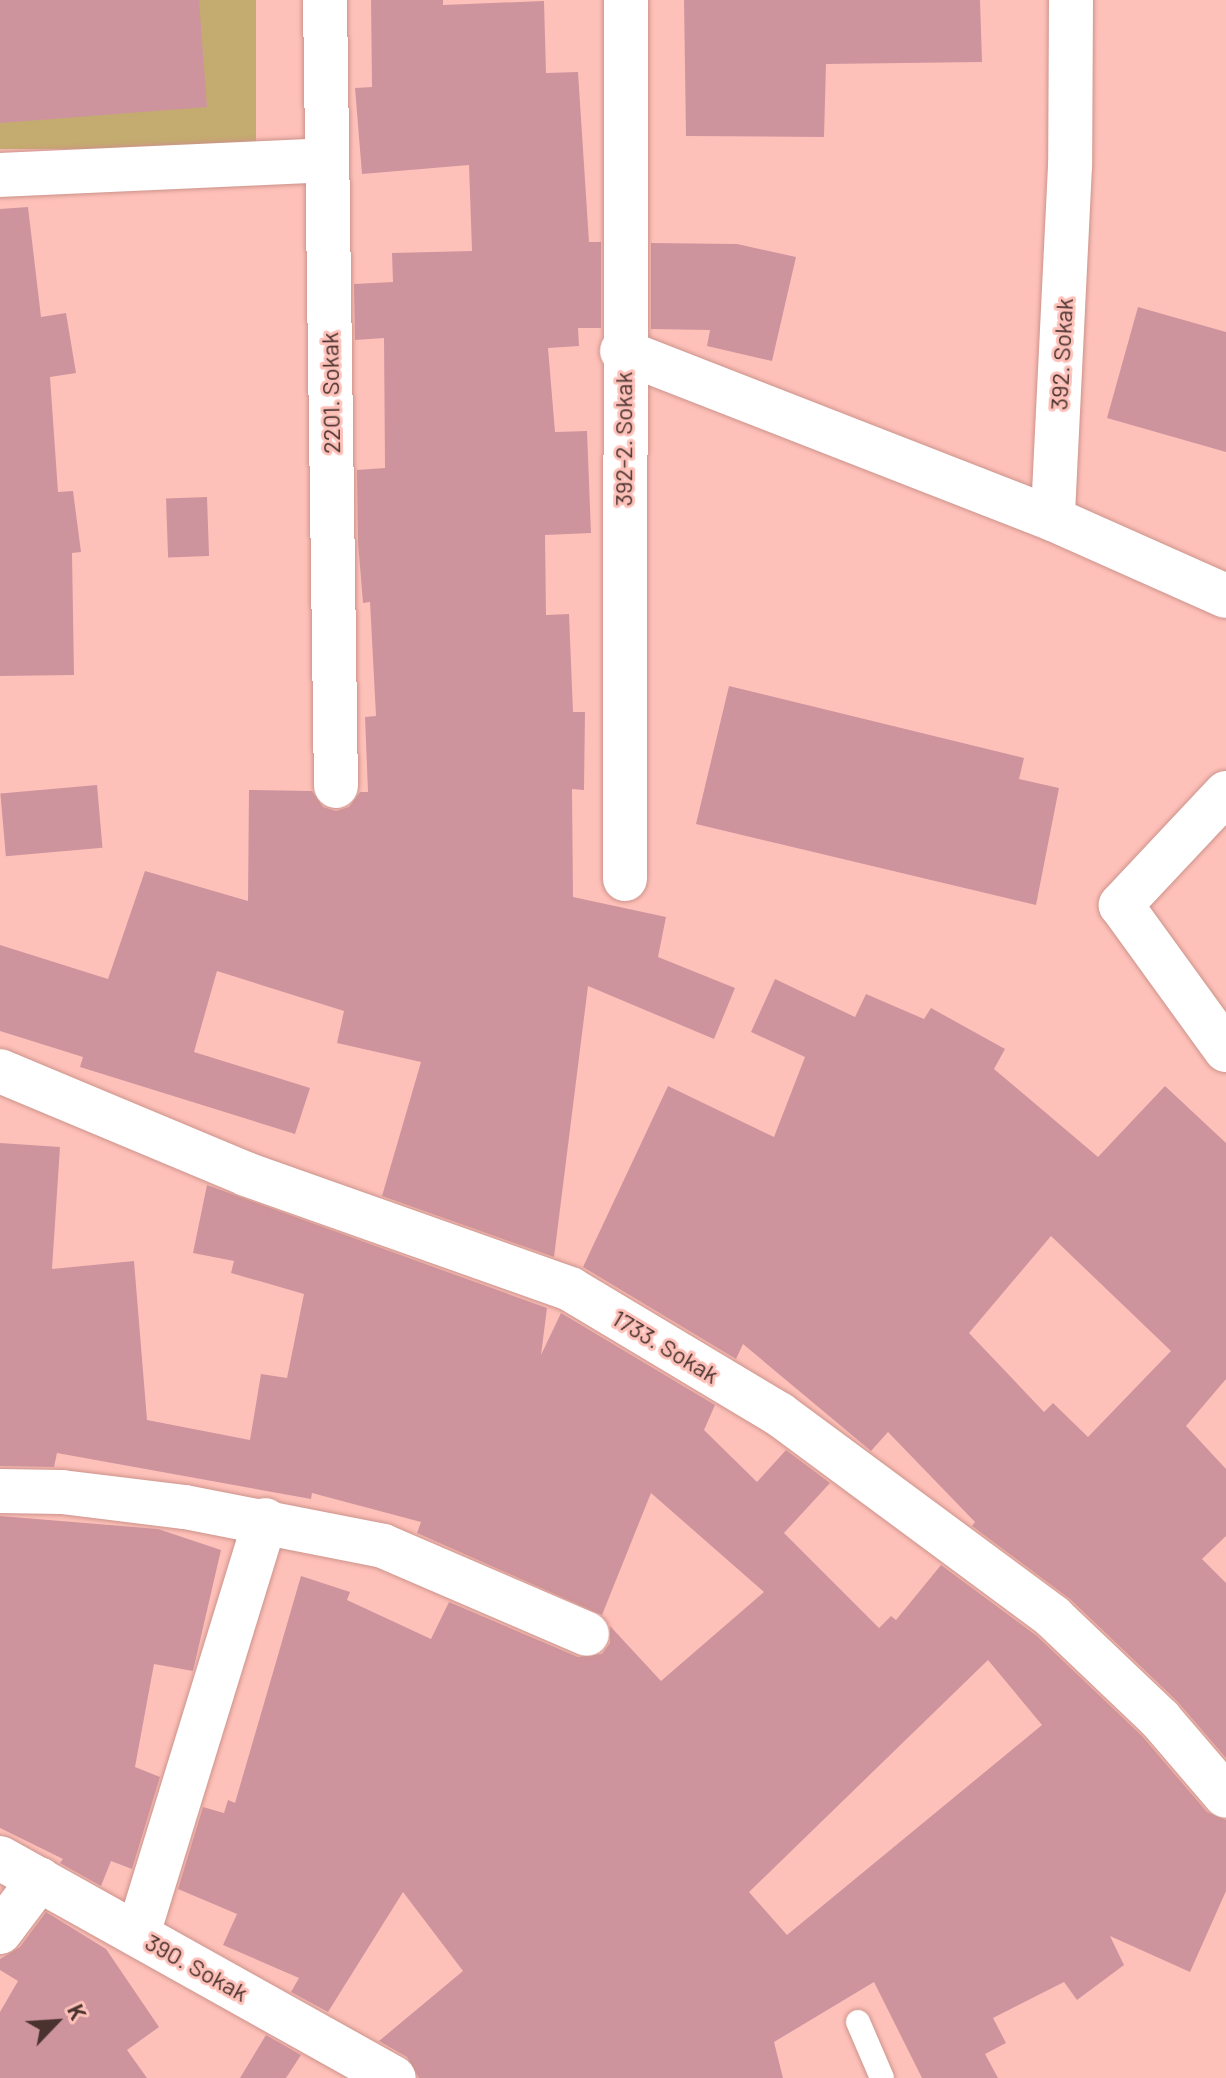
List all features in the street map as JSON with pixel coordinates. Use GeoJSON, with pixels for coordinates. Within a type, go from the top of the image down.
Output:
{"type":"FeatureCollection","features":[{"type":"Feature","properties":{"kind":"street","name":"2201. Sokak"},"geometry":{"type":"LineString","coordinates":[[325,0],[336,786]]}},
{"type":"Feature","properties":{"kind":"street","name":"392-2. Sokak"},"geometry":{"type":"LineString","coordinates":[[625,879],[622,351],[626,0]]}},
{"type":"Feature","properties":{"kind":"street","name":"392. Sokak"},"geometry":{"type":"LineString","coordinates":[[1053,519],[1070,166],[1071,0]]}},
{"type":"Feature","properties":{"kind":"street"},"geometry":{"type":"LineString","coordinates":[[0,175],[326,160]]}},
{"type":"Feature","properties":{"kind":"street"},"geometry":{"type":"LineString","coordinates":[[622,351],[1053,519],[1226,596]]}},
{"type":"Feature","properties":{"kind":"street"},"geometry":{"type":"LineString","coordinates":[[1226,793],[1121,905],[1226,1050]]}},
{"type":"Feature","properties":{"kind":"street","name":"1733. Sokak"},"geometry":{"type":"LineString","coordinates":[[0,1071],[246,1174],[570,1289],[779,1414],[1053,1617],[1160,1719],[1226,1796]]}},
{"type":"Feature","properties":{"kind":"street"},"geometry":{"type":"LineString","coordinates":[[0,1491],[62,1492],[265,1520],[383,1546],[587,1634]]}},
{"type":"Feature","properties":{"kind":"street"},"geometry":{"type":"LineString","coordinates":[[138,1934],[265,1520]]}},
{"type":"Feature","properties":{"kind":"street","name":"390. Sokak"},"geometry":{"type":"LineString","coordinates":[[0,1858],[394,2078]]}},
{"type":"Feature","properties":{"kind":"street"},"geometry":{"type":"LineString","coordinates":[[0,1932],[40,1879]]}},
{"type":"Feature","properties":{"kind":"lane"},"geometry":{"type":"LineString","coordinates":[[858,2022],[882,2078]]}},
{"type":"Feature","properties":{"kind":"shaded area"},"geometry":{"type":"Polygon","coordinates":[[[0,0],[256,0],[256,149],[0,149],[0,0]]]}},
{"type":"Feature","properties":{"kind":"building"},"geometry":{"type":"Polygon","coordinates":[[[0,0],[199,0],[207,107],[0,123],[0,0]]]}},
{"type":"Feature","properties":{"kind":"building"},"geometry":{"type":"Polygon","coordinates":[[[371,0],[443,0],[443,5],[544,1],[546,73],[578,72],[589,242],[601,242],[601,328],[578,328],[579,346],[548,348],[555,432],[587,431],[591,533],[545,535],[546,615],[569,614],[573,712],[585,712],[584,790],[572,789],[573,897],[666,917],[658,957],[735,988],[714,1039],[588,986],[554,1257],[382,1196],[421,1062],[337,1043],[344,1011],[217,971],[194,1052],[310,1088],[295,1134],[80,1067],[83,1057],[0,1031],[0,945],[108,979],[145,871],[248,901],[249,790],[312,791],[323,807],[336,811],[349,807],[360,792],[368,792],[365,717],[376,716],[370,602],[363,603],[358,542],[357,470],[385,468],[384,338],[355,340],[354,284],[393,282],[392,253],[472,251],[469,165],[362,174],[355,88],[372,87],[371,0]]]}},
{"type":"Feature","properties":{"kind":"building"},"geometry":{"type":"Polygon","coordinates":[[[684,0],[980,0],[982,62],[826,64],[824,137],[686,136],[684,0]]]}},
{"type":"Feature","properties":{"kind":"building"},"geometry":{"type":"Polygon","coordinates":[[[28,207],[41,317],[66,313],[76,373],[50,377],[58,492],[73,491],[81,552],[72,553],[74,675],[0,676],[0,209],[28,207]]]}},
{"type":"Feature","properties":{"kind":"building"},"geometry":{"type":"Polygon","coordinates":[[[651,243],[737,244],[796,257],[772,361],[707,346],[710,330],[651,329],[651,243]]]}},
{"type":"Feature","properties":{"kind":"building"},"geometry":{"type":"Polygon","coordinates":[[[1138,307],[1226,332],[1226,452],[1107,418],[1138,307]]]}},
{"type":"Feature","properties":{"kind":"building"},"geometry":{"type":"Polygon","coordinates":[[[207,497],[209,556],[168,557],[166,498],[207,497]]]}},
{"type":"Feature","properties":{"kind":"building"},"geometry":{"type":"Polygon","coordinates":[[[729,686],[1024,758],[1019,779],[1059,788],[1036,905],[696,824],[729,686]]]}},
{"type":"Feature","properties":{"kind":"building"},"geometry":{"type":"Polygon","coordinates":[[[97,785],[102,848],[6,856],[0,793],[97,785]]]}},
{"type":"Feature","properties":{"kind":"building"},"geometry":{"type":"Polygon","coordinates":[[[775,979],[855,1017],[866,994],[924,1019],[931,1008],[1005,1049],[994,1069],[1098,1157],[1165,1086],[1226,1143],[1226,1379],[1186,1426],[1226,1469],[1226,1536],[1202,1559],[1226,1583],[1226,1758],[1177,1701],[1070,1599],[972,1526],[975,1522],[888,1432],[871,1451],[743,1344],[736,1359],[583,1267],[668,1086],[774,1137],[805,1057],[751,1032],[775,979]],[[1051,1236],[969,1333],[1044,1412],[1053,1403],[1088,1437],[1171,1351],[1051,1236]]]}},
{"type":"Feature","properties":{"kind":"building"},"geometry":{"type":"Polygon","coordinates":[[[0,1143],[60,1147],[52,1269],[134,1261],[147,1420],[250,1440],[261,1374],[287,1378],[304,1294],[231,1273],[234,1261],[193,1253],[207,1185],[547,1308],[541,1355],[561,1313],[715,1405],[704,1430],[757,1482],[786,1450],[830,1483],[784,1533],[879,1628],[891,1616],[896,1620],[941,1565],[1037,1636],[1142,1736],[1207,1812],[1226,1820],[1226,1891],[1190,1972],[1110,1936],[1124,1965],[1077,2000],[1064,1982],[993,2018],[1006,2043],[985,2054],[998,2078],[922,2078],[874,1982],[774,2042],[783,2078],[419,2078],[407,2057],[379,2041],[463,1971],[403,1892],[328,2012],[291,1992],[299,1978],[223,1945],[237,1914],[178,1889],[203,1807],[224,1813],[228,1800],[235,1803],[301,1576],[350,1592],[347,1600],[431,1639],[449,1602],[578,1657],[602,1654],[610,1643],[610,1626],[661,1681],[764,1592],[651,1493],[602,1615],[417,1533],[421,1522],[312,1493],[311,1499],[57,1453],[54,1467],[0,1466],[0,1143]],[[988,1660],[749,1892],[787,1935],[1042,1725],[988,1660]]]}},
{"type":"Feature","properties":{"kind":"building"},"geometry":{"type":"Polygon","coordinates":[[[0,1516],[158,1529],[221,1550],[193,1671],[154,1664],[135,1767],[160,1777],[132,1869],[111,1861],[101,1886],[60,1863],[63,1859],[0,1828],[0,1516]]]}},
{"type":"Feature","properties":{"kind":"building"},"geometry":{"type":"Polygon","coordinates":[[[46,1912],[106,1949],[159,2027],[127,2050],[147,2078],[0,2078],[0,2012],[18,1981],[0,1970],[0,1959],[20,1947],[46,1912]]]}},
{"type":"Feature","properties":{"kind":"building"},"geometry":{"type":"Polygon","coordinates":[[[266,2035],[301,2055],[286,2078],[240,2078],[266,2035]]]}}]}
